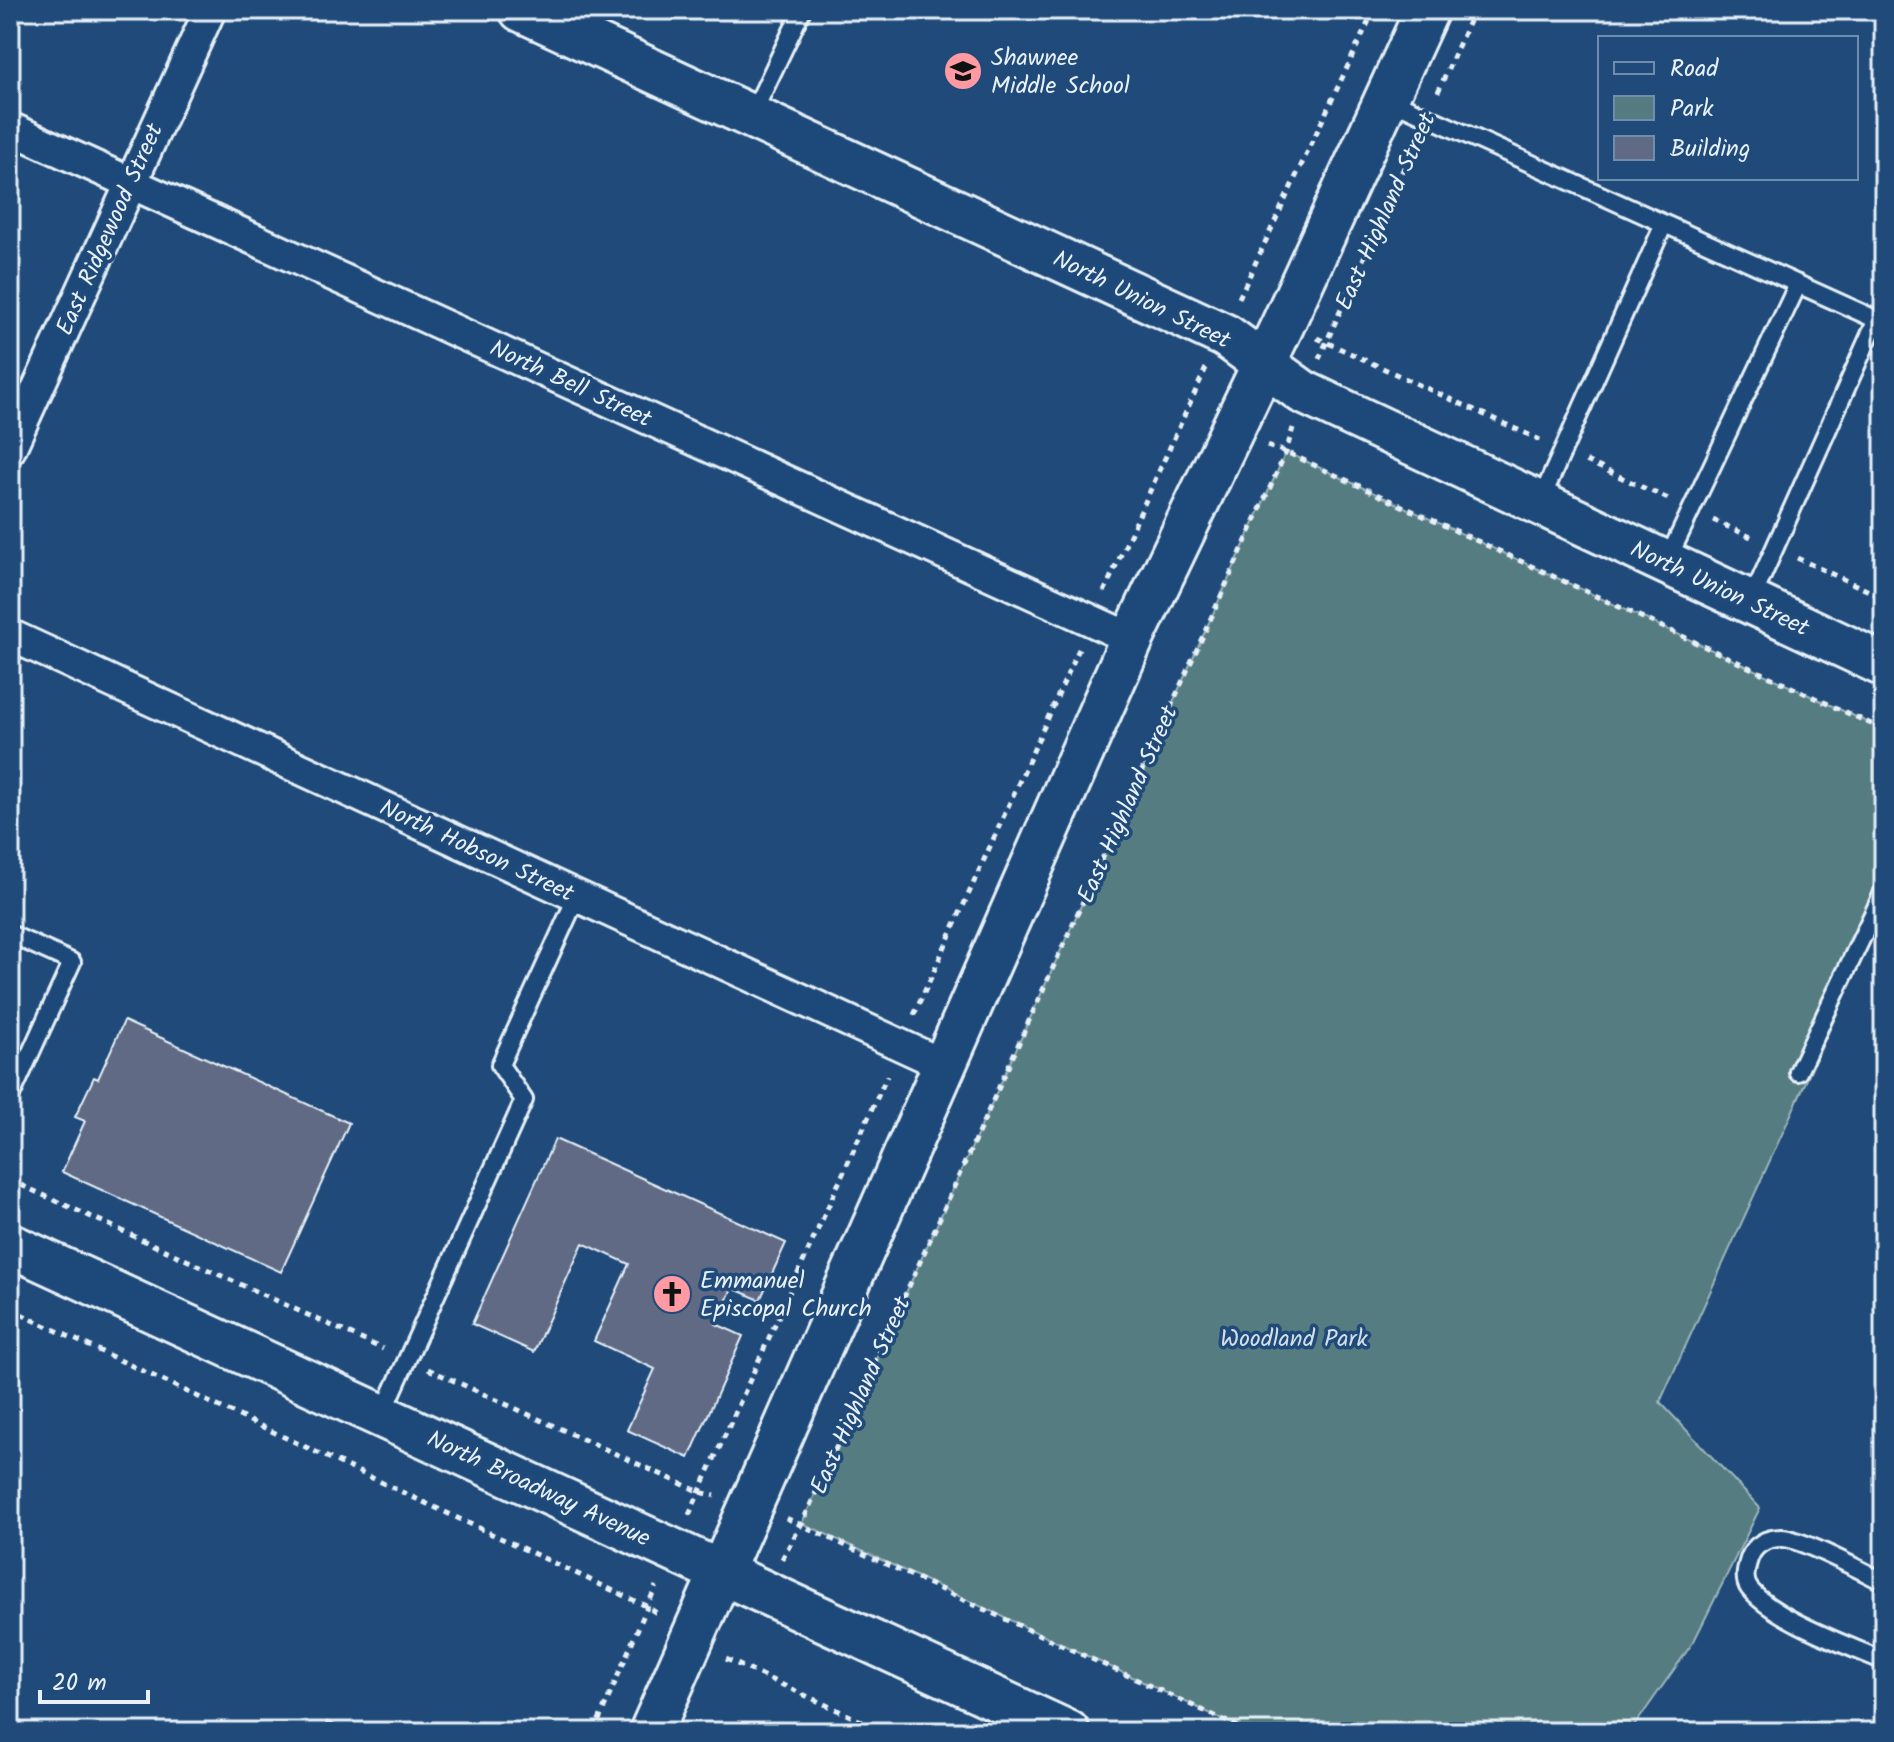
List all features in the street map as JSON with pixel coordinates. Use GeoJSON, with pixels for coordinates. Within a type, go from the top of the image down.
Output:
{"type":"FeatureCollection","features":[{"type":"Feature","properties":{"kind":"street","name":"East Ridgewood Street"},"geometry":{"type":"LineString","coordinates":[[10,449],[210,10]]}},
{"type":"Feature","properties":{"kind":"street","name":"North Union Street"},"geometry":{"type":"LineString","coordinates":[[521,10],[1226,336],[1303,392],[1884,665]]}},
{"type":"Feature","properties":{"kind":"street","name":"East Highland Street"},"geometry":{"type":"LineString","coordinates":[[651,1732],[1132,639],[1427,10]]}},
{"type":"Feature","properties":{"kind":"street","name":"North Bell Street"},"geometry":{"type":"LineString","coordinates":[[10,128],[1132,639]]}},
{"type":"Feature","properties":{"kind":"street","name":"North Hobson Street"},"geometry":{"type":"LineString","coordinates":[[10,635],[944,1065]]}},
{"type":"Feature","properties":{"kind":"street","name":"North Broadway Avenue"},"geometry":{"type":"LineString","coordinates":[[10,1245],[1068,1732]]}},
{"type":"Feature","properties":{"kind":"lane"},"geometry":{"type":"LineString","coordinates":[[751,117],[802,10]]}},
{"type":"Feature","properties":{"kind":"lane"},"geometry":{"type":"LineString","coordinates":[[1387,99],[1880,321],[1750,602]]}},
{"type":"Feature","properties":{"kind":"lane"},"geometry":{"type":"LineString","coordinates":[[1539,503],[1664,224]]}},
{"type":"Feature","properties":{"kind":"lane"},"geometry":{"type":"LineString","coordinates":[[1666,562],[1798,284]]}},
{"type":"Feature","properties":{"kind":"lane"},"geometry":{"type":"LineString","coordinates":[[1798,1072],[1884,891]]}},
{"type":"Feature","properties":{"kind":"lane"},"geometry":{"type":"LineString","coordinates":[[381,1416],[524,1100],[500,1065],[577,896]]}},
{"type":"Feature","properties":{"kind":"lane"},"geometry":{"type":"LineString","coordinates":[[10,934],[72,962],[10,1098]]}},
{"type":"Feature","properties":{"kind":"lane"},"geometry":{"type":"LineString","coordinates":[[1884,1582],[1785,1538],[1765,1541],[1752,1549],[1745,1569],[1747,1586],[1761,1600],[1830,1639],[1884,1661]]}},
{"type":"Feature","properties":{"kind":"path"},"geometry":{"type":"LineString","coordinates":[[594,1732],[646,1606],[1185,413],[1206,368],[1226,336],[1235,307],[1374,10]]}},
{"type":"Feature","properties":{"kind":"path","name":"East Highland Street"},"geometry":{"type":"LineString","coordinates":[[764,1592],[802,1523],[1286,452],[1303,392],[1474,10]]}},
{"type":"Feature","properties":{"kind":"path"},"geometry":{"type":"LineString","coordinates":[[1185,413],[1230,434],[1286,452],[1884,730]]}},
{"type":"Feature","properties":{"kind":"path"},"geometry":{"type":"LineString","coordinates":[[10,1180],[700,1492],[802,1523],[1250,1732]]}},
{"type":"Feature","properties":{"kind":"path"},"geometry":{"type":"LineString","coordinates":[[10,1309],[646,1606],[692,1639],[735,1664],[885,1732]]}},
{"type":"Feature","properties":{"kind":"green space","name":"Woodland Park"},"geometry":{"type":"Polygon","coordinates":[[[1286,452],[1884,730],[1884,910],[1660,1402],[1760,1508],[1694,1641],[1630,1732],[1250,1732],[802,1523],[1286,452]]]}},
{"type":"Feature","properties":{"kind":"building"},"geometry":{"type":"Polygon","coordinates":[[[124,1021],[349,1123],[281,1272],[62,1172],[85,1121],[75,1117],[94,1077],[98,1079],[124,1021]]]}},
{"type":"Feature","properties":{"kind":"building","name":"Emmanuel Episcopal Church"},"geometry":{"type":"Polygon","coordinates":[[[555,1139],[786,1243],[760,1300],[732,1288],[716,1324],[743,1336],[689,1458],[627,1430],[655,1369],[594,1341],[629,1264],[583,1243],[534,1352],[472,1324],[555,1139]]]}},
{"type":"Feature","properties":{"kind":"building"},"geometry":{"type":"Polygon","coordinates":[[[327,1722],[352,1732],[323,1732],[327,1722]]]}},
{"type":"Feature","properties":{"kind":"place","name":"Shawnee Middle School"},"geometry":{"type":"Point","coordinates":[963,71]}},
{"type":"Feature","properties":{"kind":"place","name":"Emmanuel Episcopal Church"},"geometry":{"type":"Point","coordinates":[672,1294]}}]}
